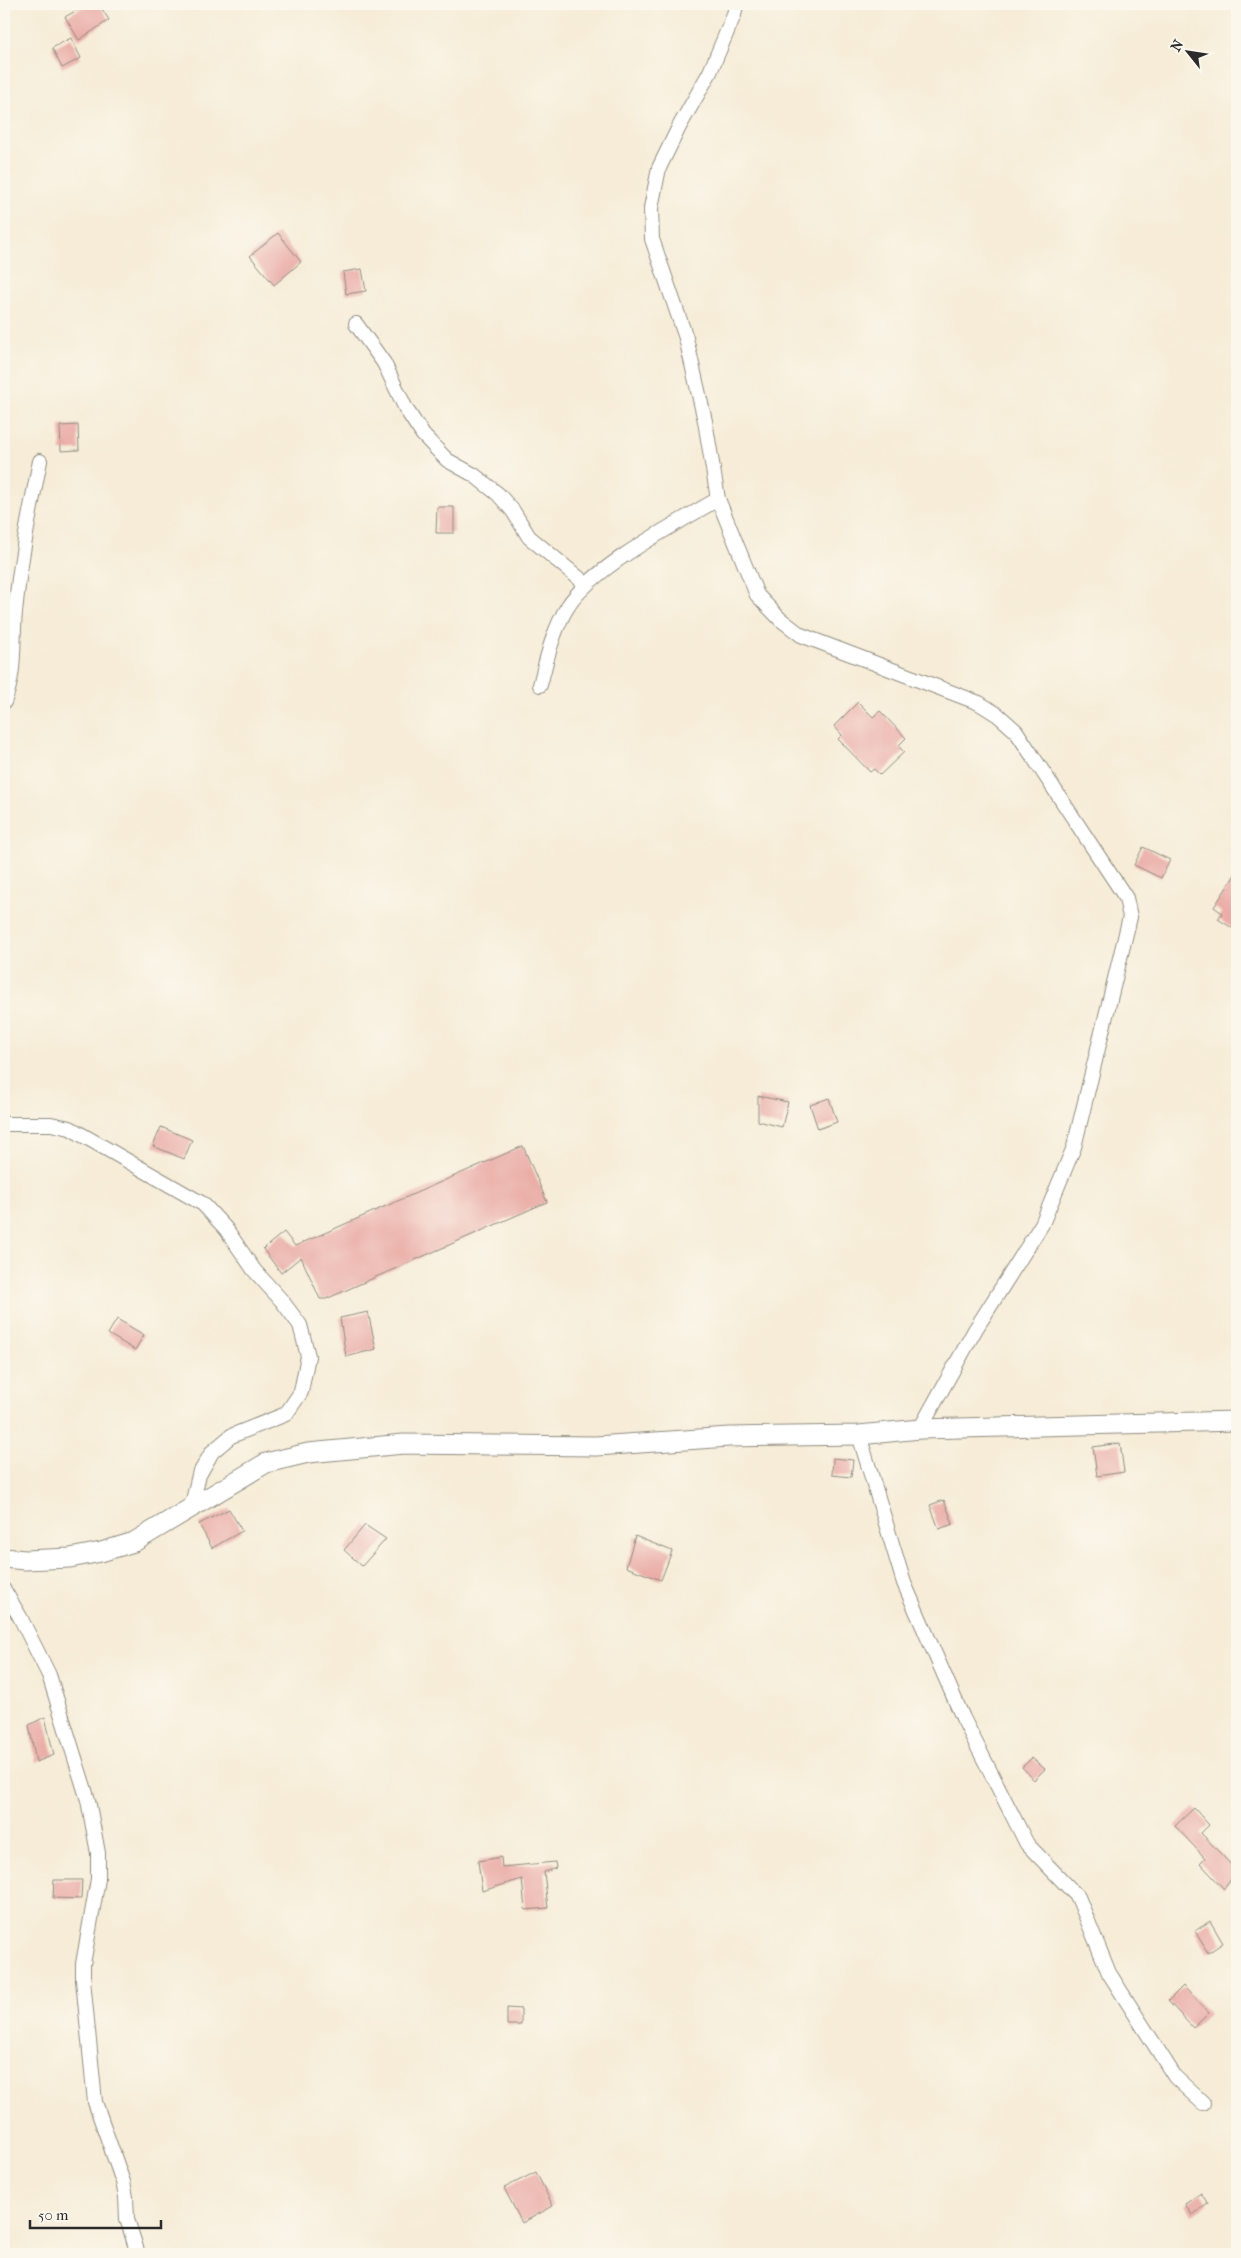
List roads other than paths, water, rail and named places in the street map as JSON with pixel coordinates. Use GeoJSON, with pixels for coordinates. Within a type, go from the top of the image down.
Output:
{"type":"FeatureCollection","features":[{"type":"Feature","properties":{"kind":"street"},"geometry":{"type":"LineString","coordinates":[[736,4],[734,15],[710,72],[679,127],[659,168],[651,208],[652,239],[686,338],[705,421],[718,499],[757,595],[780,619],[801,635],[979,703],[998,714],[1016,731],[1126,898],[1130,917],[1126,942],[1074,1147],[1064,1175],[1042,1224],[974,1330],[920,1429]]}},
{"type":"Feature","properties":{"kind":"street"},"geometry":{"type":"LineString","coordinates":[[356,324],[384,363],[406,409],[423,435],[447,460],[474,475],[498,494],[513,511],[529,537],[586,584]]}},
{"type":"Feature","properties":{"kind":"street"},"geometry":{"type":"LineString","coordinates":[[4,702],[13,671],[16,604],[24,543],[40,461]]}},
{"type":"Feature","properties":{"kind":"street"},"geometry":{"type":"LineString","coordinates":[[540,685],[552,640],[560,621],[568,606],[586,584],[646,542],[718,499]]}},
{"type":"Feature","properties":{"kind":"street"},"geometry":{"type":"LineString","coordinates":[[4,1123],[51,1124],[70,1128],[203,1204],[226,1228],[254,1270],[282,1301],[300,1325],[308,1356],[301,1392],[286,1414],[231,1436],[212,1452],[199,1474],[191,1509]]}},
{"type":"Feature","properties":{"kind":"street"},"geometry":{"type":"LineString","coordinates":[[4,1558],[25,1560],[70,1558],[101,1552],[134,1542],[191,1509],[238,1478],[266,1463],[308,1452],[404,1444],[596,1446],[729,1437],[859,1435],[920,1429],[1237,1421]]}},
{"type":"Feature","properties":{"kind":"street"},"geometry":{"type":"LineString","coordinates":[[859,1435],[904,1583],[963,1718],[1027,1844],[1078,1897],[1109,1973],[1175,2077],[1203,2104]]}},
{"type":"Feature","properties":{"kind":"street"},"geometry":{"type":"LineString","coordinates":[[4,1590],[20,1617],[49,1675],[88,1800],[98,1853],[98,1879],[83,1980],[95,2102],[123,2182],[127,2219],[138,2254]]}}]}
